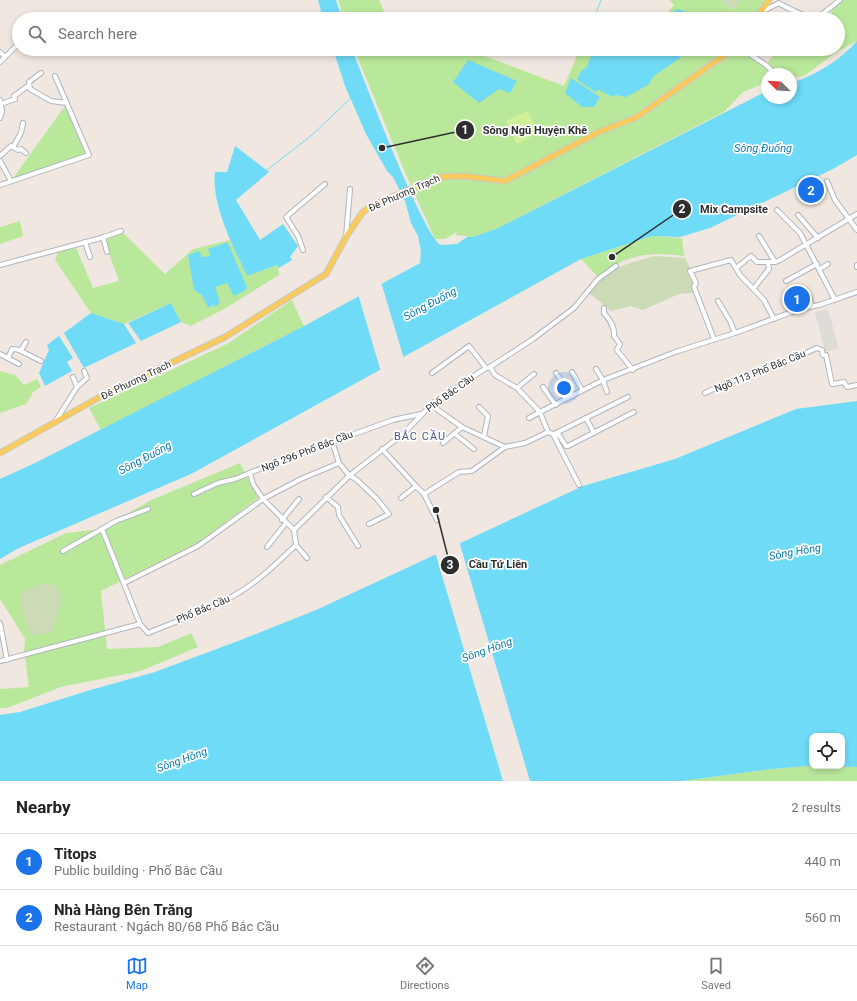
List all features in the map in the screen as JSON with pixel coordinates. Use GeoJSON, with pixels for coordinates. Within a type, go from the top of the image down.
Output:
{"type":"FeatureCollection","features":[{"type":"Feature","properties":{"kind":"main road"},"geometry":{"type":"LineString","coordinates":[[763,11],[769,0]]}},
{"type":"Feature","properties":{"kind":"main road","name":"Đê Phương Trạch"},"geometry":{"type":"LineString","coordinates":[[0,453],[98,398],[225,337],[326,274],[346,237],[362,213],[371,206],[446,175],[505,181],[599,132],[636,117],[723,56]]}},
{"type":"Feature","properties":{"kind":"street"},"geometry":{"type":"LineString","coordinates":[[825,12],[840,0]]}},
{"type":"Feature","properties":{"kind":"street"},"geometry":{"type":"LineString","coordinates":[[763,11],[779,2],[786,8],[800,12]]}},
{"type":"Feature","properties":{"kind":"street"},"geometry":{"type":"LineString","coordinates":[[0,62],[12,50]]}},
{"type":"Feature","properties":{"kind":"street"},"geometry":{"type":"LineString","coordinates":[[0,52],[5,57]]}},
{"type":"Feature","properties":{"kind":"street"},"geometry":{"type":"LineString","coordinates":[[752,56],[769,68]]}},
{"type":"Feature","properties":{"kind":"street"},"geometry":{"type":"LineString","coordinates":[[0,118],[2,111],[1,102],[15,99],[14,96],[28,86],[30,81],[40,73]]}},
{"type":"Feature","properties":{"kind":"street"},"geometry":{"type":"LineString","coordinates":[[0,185],[89,155],[55,76]]}},
{"type":"Feature","properties":{"kind":"street"},"geometry":{"type":"LineString","coordinates":[[28,86],[42,97],[67,103]]}},
{"type":"Feature","properties":{"kind":"street"},"geometry":{"type":"LineString","coordinates":[[0,156],[9,147],[12,147],[22,133],[23,123]]}},
{"type":"Feature","properties":{"kind":"street"},"geometry":{"type":"LineString","coordinates":[[12,147],[26,152]]}},
{"type":"Feature","properties":{"kind":"street"},"geometry":{"type":"LineString","coordinates":[[0,161],[11,181]]}},
{"type":"Feature","properties":{"kind":"street"},"geometry":{"type":"LineString","coordinates":[[827,181],[836,200],[857,230]]}},
{"type":"Feature","properties":{"kind":"street"},"geometry":{"type":"LineString","coordinates":[[303,250],[298,236],[286,217],[325,184]]}},
{"type":"Feature","properties":{"kind":"street"},"geometry":{"type":"LineString","coordinates":[[346,237],[350,189]]}},
{"type":"Feature","properties":{"kind":"street"},"geometry":{"type":"LineString","coordinates":[[777,210],[800,233],[835,300]]}},
{"type":"Feature","properties":{"kind":"street"},"geometry":{"type":"LineString","coordinates":[[736,268],[750,256],[757,262],[775,262],[857,214]]}},
{"type":"Feature","properties":{"kind":"street"},"geometry":{"type":"LineString","coordinates":[[798,215],[818,238]]}},
{"type":"Feature","properties":{"kind":"street"},"geometry":{"type":"LineString","coordinates":[[0,265],[103,237],[121,230]]}},
{"type":"Feature","properties":{"kind":"street"},"geometry":{"type":"LineString","coordinates":[[759,236],[775,262]]}},
{"type":"Feature","properties":{"kind":"street"},"geometry":{"type":"LineString","coordinates":[[103,237],[107,252]]}},
{"type":"Feature","properties":{"kind":"street"},"geometry":{"type":"LineString","coordinates":[[85,242],[90,257]]}},
{"type":"Feature","properties":{"kind":"street"},"geometry":{"type":"LineString","coordinates":[[714,339],[694,287],[696,283],[690,270],[731,260],[740,275],[764,300],[774,319]]}},
{"type":"Feature","properties":{"kind":"street"},"geometry":{"type":"LineString","coordinates":[[754,288],[769,269],[768,263]]}},
{"type":"Feature","properties":{"kind":"street"},"geometry":{"type":"LineString","coordinates":[[786,281],[817,264]]}},
{"type":"Feature","properties":{"kind":"street"},"geometry":{"type":"LineString","coordinates":[[820,269],[828,264]]}},
{"type":"Feature","properties":{"kind":"street","name":"Phố Bắc Cầu"},"geometry":{"type":"LineString","coordinates":[[294,530],[350,475],[402,434],[433,403],[533,339],[574,308],[598,279],[616,266]]}},
{"type":"Feature","properties":{"kind":"street"},"geometry":{"type":"LineString","coordinates":[[529,418],[603,380],[714,339],[857,292]]}},
{"type":"Feature","properties":{"kind":"street"},"geometry":{"type":"LineString","coordinates":[[809,296],[812,306]]}},
{"type":"Feature","properties":{"kind":"street"},"geometry":{"type":"LineString","coordinates":[[718,301],[730,321],[735,333]]}},
{"type":"Feature","properties":{"kind":"street"},"geometry":{"type":"LineString","coordinates":[[604,308],[604,313],[611,321],[615,330],[614,336],[620,344],[617,350],[633,370]]}},
{"type":"Feature","properties":{"kind":"street"},"geometry":{"type":"LineString","coordinates":[[18,350],[21,350],[26,342]]}},
{"type":"Feature","properties":{"kind":"street"},"geometry":{"type":"LineString","coordinates":[[432,373],[469,346],[495,375],[517,388],[540,412],[548,432],[554,435],[559,435],[566,446],[634,412]]}},
{"type":"Feature","properties":{"kind":"street","name":"Ngõ 113 Phố Bắc Cầu"},"geometry":{"type":"LineString","coordinates":[[705,393],[748,374],[789,361],[817,348],[822,350],[823,355],[826,355],[832,384],[844,382],[848,387],[857,385]]}},
{"type":"Feature","properties":{"kind":"street"},"geometry":{"type":"LineString","coordinates":[[8,358],[12,349],[18,350],[41,361]]}},
{"type":"Feature","properties":{"kind":"street"},"geometry":{"type":"LineString","coordinates":[[0,354],[19,364]]}},
{"type":"Feature","properties":{"kind":"street"},"geometry":{"type":"LineString","coordinates":[[596,369],[603,380],[607,392]]}},
{"type":"Feature","properties":{"kind":"street"},"geometry":{"type":"LineString","coordinates":[[55,422],[78,387],[86,378],[84,372]]}},
{"type":"Feature","properties":{"kind":"street"},"geometry":{"type":"LineString","coordinates":[[572,372],[582,390]]}},
{"type":"Feature","properties":{"kind":"street"},"geometry":{"type":"LineString","coordinates":[[556,373],[573,396]]}},
{"type":"Feature","properties":{"kind":"street"},"geometry":{"type":"LineString","coordinates":[[517,388],[534,374]]}},
{"type":"Feature","properties":{"kind":"street"},"geometry":{"type":"LineString","coordinates":[[73,377],[78,387]]}},
{"type":"Feature","properties":{"kind":"street"},"geometry":{"type":"LineString","coordinates":[[543,387],[556,405]]}},
{"type":"Feature","properties":{"kind":"street"},"geometry":{"type":"LineString","coordinates":[[554,435],[628,396]]}},
{"type":"Feature","properties":{"kind":"street"},"geometry":{"type":"LineString","coordinates":[[433,403],[438,410],[462,427],[505,447]]}},
{"type":"Feature","properties":{"kind":"street"},"geometry":{"type":"LineString","coordinates":[[479,407],[488,416],[484,436]]}},
{"type":"Feature","properties":{"kind":"street","name":"Ngõ 296 Phố Bắc Cầu"},"geometry":{"type":"LineString","coordinates":[[194,494],[218,483],[231,481],[332,441],[397,418],[422,414]]}},
{"type":"Feature","properties":{"kind":"street"},"geometry":{"type":"LineString","coordinates":[[586,418],[594,433]]}},
{"type":"Feature","properties":{"kind":"street"},"geometry":{"type":"LineString","coordinates":[[443,443],[462,427]]}},
{"type":"Feature","properties":{"kind":"street"},"geometry":{"type":"LineString","coordinates":[[424,494],[459,472],[472,471],[505,447],[525,443],[548,432]]}},
{"type":"Feature","properties":{"kind":"street"},"geometry":{"type":"LineString","coordinates":[[455,434],[474,449]]}},
{"type":"Feature","properties":{"kind":"street"},"geometry":{"type":"LineString","coordinates":[[554,435],[579,485]]}},
{"type":"Feature","properties":{"kind":"street"},"geometry":{"type":"LineString","coordinates":[[332,441],[339,463],[377,499],[389,514],[369,524]]}},
{"type":"Feature","properties":{"kind":"street"},"geometry":{"type":"LineString","coordinates":[[382,449],[424,494],[437,520]]}},
{"type":"Feature","properties":{"kind":"street"},"geometry":{"type":"LineString","coordinates":[[124,583],[198,546],[262,499],[301,478],[339,463]]}},
{"type":"Feature","properties":{"kind":"street"},"geometry":{"type":"LineString","coordinates":[[250,473],[253,484],[262,499],[294,530],[296,545],[307,558]]}},
{"type":"Feature","properties":{"kind":"street"},"geometry":{"type":"LineString","coordinates":[[401,498],[416,486]]}},
{"type":"Feature","properties":{"kind":"street"},"geometry":{"type":"LineString","coordinates":[[326,498],[338,507],[339,515],[358,546]]}},
{"type":"Feature","properties":{"kind":"street"},"geometry":{"type":"LineString","coordinates":[[267,547],[299,499]]}},
{"type":"Feature","properties":{"kind":"street"},"geometry":{"type":"LineString","coordinates":[[63,551],[116,521],[148,510]]}},
{"type":"Feature","properties":{"kind":"street"},"geometry":{"type":"LineString","coordinates":[[0,661],[62,643],[140,624],[102,529]]}},
{"type":"Feature","properties":{"kind":"street","name":"Phố Bắc Cầu"},"geometry":{"type":"LineString","coordinates":[[140,624],[148,633],[226,601],[252,584],[296,545]]}},
{"type":"Feature","properties":{"kind":"street"},"geometry":{"type":"LineString","coordinates":[[0,623],[7,660]]}},
{"type":"Feature","properties":{"kind":"green space"},"geometry":{"type":"Polygon","coordinates":[[[338,0],[379,0],[384,12],[342,12],[338,0]]]}},
{"type":"Feature","properties":{"kind":"green space"},"geometry":{"type":"Polygon","coordinates":[[[669,0],[722,0],[721,3],[734,10],[740,0],[769,0],[763,10],[766,12],[668,12],[674,5],[669,0]]]}},
{"type":"Feature","properties":{"kind":"green space"},"geometry":{"type":"Polygon","coordinates":[[[722,0],[740,0],[734,10],[721,3],[722,0]]]}},
{"type":"Feature","properties":{"kind":"green space"},"geometry":{"type":"Polygon","coordinates":[[[840,0],[857,0],[857,41],[845,47],[845,12],[831,12],[840,0]]]}},
{"type":"Feature","properties":{"kind":"green space"},"geometry":{"type":"Polygon","coordinates":[[[357,56],[485,56],[564,86],[577,56],[754,56],[766,64],[773,56],[831,56],[804,76],[797,77],[797,68],[761,68],[761,84],[743,92],[724,112],[496,229],[472,237],[456,235],[457,232],[445,239],[435,239],[407,177],[357,56]]]}},
{"type":"Feature","properties":{"kind":"green space"},"geometry":{"type":"Polygon","coordinates":[[[67,103],[89,155],[11,181],[67,103]]]}},
{"type":"Feature","properties":{"kind":"green space"},"geometry":{"type":"Polygon","coordinates":[[[528,111],[538,133],[517,144],[506,121],[528,111]]]}},
{"type":"Feature","properties":{"kind":"green space"},"geometry":{"type":"Polygon","coordinates":[[[20,221],[23,236],[0,244],[0,227],[20,221]]]}},
{"type":"Feature","properties":{"kind":"green space"},"geometry":{"type":"Polygon","coordinates":[[[121,231],[165,274],[193,249],[230,240],[247,275],[278,265],[279,275],[226,308],[191,326],[181,322],[171,303],[124,324],[91,313],[55,260],[59,249],[75,245],[93,288],[119,281],[103,237],[121,231]]]}},
{"type":"Feature","properties":{"kind":"green space"},"geometry":{"type":"Polygon","coordinates":[[[652,236],[682,238],[684,256],[660,254],[638,256],[618,263],[598,277],[581,259],[652,236]]]}},
{"type":"Feature","properties":{"kind":"green space"},"geometry":{"type":"Polygon","coordinates":[[[655,256],[685,258],[698,284],[692,293],[679,294],[643,310],[631,306],[611,311],[589,293],[603,277],[610,272],[626,265],[655,256]]]}},
{"type":"Feature","properties":{"kind":"green space"},"geometry":{"type":"Polygon","coordinates":[[[292,300],[304,326],[101,430],[89,408],[227,344],[292,300]]]}},
{"type":"Feature","properties":{"kind":"green space"},"geometry":{"type":"Polygon","coordinates":[[[0,371],[15,375],[24,385],[37,379],[41,387],[32,393],[26,404],[0,413],[0,371]]]}},
{"type":"Feature","properties":{"kind":"green space"},"geometry":{"type":"Polygon","coordinates":[[[240,463],[258,498],[196,544],[101,591],[107,649],[158,647],[191,633],[198,647],[141,671],[61,687],[7,708],[0,708],[0,689],[29,687],[24,651],[25,639],[0,599],[0,565],[66,533],[102,529],[149,501],[240,463]]]}},
{"type":"Feature","properties":{"kind":"green space"},"geometry":{"type":"Polygon","coordinates":[[[40,584],[55,585],[62,599],[53,629],[49,633],[33,636],[29,631],[21,611],[22,590],[25,591],[40,584]]]}},
{"type":"Feature","properties":{"kind":"green space"},"geometry":{"type":"Polygon","coordinates":[[[809,766],[809,769],[845,769],[845,767],[857,767],[857,781],[682,781],[772,769],[809,766]]]}},
{"type":"Feature","properties":{"kind":"shaded area"},"geometry":{"type":"Polygon","coordinates":[[[828,309],[839,349],[825,352],[815,312],[828,309]]]}},
{"type":"Feature","properties":{"kind":"water"},"geometry":{"type":"Polygon","coordinates":[[[318,0],[336,0],[340,12],[321,12],[318,0]]]}},
{"type":"Feature","properties":{"kind":"water"},"geometry":{"type":"Polygon","coordinates":[[[678,9],[686,12],[674,12],[678,9]]]}},
{"type":"Feature","properties":{"kind":"water","name":"Sông Đuống"},"geometry":{"type":"Polygon","coordinates":[[[857,41],[857,155],[833,169],[710,228],[680,237],[652,236],[581,259],[191,474],[19,548],[0,559],[0,479],[35,463],[304,326],[420,263],[421,251],[418,236],[411,223],[405,201],[393,177],[387,171],[366,134],[345,86],[335,56],[355,56],[408,187],[421,215],[433,236],[441,245],[457,244],[467,237],[472,237],[496,229],[761,94],[761,104],[797,104],[797,81],[827,66],[842,56],[845,56],[845,53],[857,41]]]}},
{"type":"Feature","properties":{"kind":"water"},"geometry":{"type":"Polygon","coordinates":[[[591,56],[681,56],[654,76],[648,85],[626,97],[616,95],[613,97],[599,90],[595,92],[579,81],[577,79],[581,71],[587,67],[591,56]]]}},
{"type":"Feature","properties":{"kind":"water"},"geometry":{"type":"Polygon","coordinates":[[[468,60],[517,81],[510,93],[499,89],[479,103],[453,82],[468,60]]]}},
{"type":"Feature","properties":{"kind":"water"},"geometry":{"type":"Polygon","coordinates":[[[571,78],[600,97],[594,107],[582,107],[565,93],[571,78]]]}},
{"type":"Feature","properties":{"kind":"water"},"geometry":{"type":"Polygon","coordinates":[[[235,146],[269,172],[236,200],[260,240],[283,224],[298,246],[290,257],[292,260],[279,268],[277,265],[247,276],[224,225],[216,198],[215,172],[227,172],[235,146]]]}},
{"type":"Feature","properties":{"kind":"water"},"geometry":{"type":"Polygon","coordinates":[[[228,243],[247,287],[246,290],[234,296],[227,283],[215,287],[220,302],[216,307],[213,305],[208,308],[202,295],[194,290],[188,255],[199,251],[202,257],[210,256],[208,249],[228,243]]]}},
{"type":"Feature","properties":{"kind":"water"},"geometry":{"type":"Polygon","coordinates":[[[171,303],[181,322],[141,341],[128,323],[171,303]]]}},
{"type":"Feature","properties":{"kind":"water"},"geometry":{"type":"Polygon","coordinates":[[[91,313],[124,324],[136,343],[84,368],[64,333],[91,313]]]}},
{"type":"Feature","properties":{"kind":"water"},"geometry":{"type":"Polygon","coordinates":[[[59,336],[73,358],[67,362],[72,371],[45,386],[39,373],[49,350],[47,345],[59,336]]]}},
{"type":"Feature","properties":{"kind":"water","name":"Sông Hồng"},"geometry":{"type":"Polygon","coordinates":[[[857,401],[857,767],[845,767],[845,733],[809,733],[809,766],[772,769],[682,781],[0,781],[0,715],[20,712],[155,672],[238,641],[316,610],[583,486],[675,459],[796,409],[857,401]]]}},
{"type":"Feature","properties":{"kind":"pier"},"geometry":{"type":"Polygon","coordinates":[[[381,282],[404,359],[381,372],[358,294],[381,282]]]}},
{"type":"Feature","properties":{"kind":"pier"},"geometry":{"type":"Polygon","coordinates":[[[459,541],[530,781],[503,781],[435,552],[459,541]]]}},
{"type":"Feature","properties":{"kind":"waterway"},"geometry":{"type":"LineString","coordinates":[[597,12],[601,0]]}},
{"type":"Feature","properties":{"kind":"waterway"},"geometry":{"type":"LineString","coordinates":[[267,170],[312,135],[351,98]]}},
{"type":"Feature","properties":{"kind":"place","name":"Sông Ngũ Huyện Khê"},"geometry":{"type":"Point","coordinates":[382,148]}},
{"type":"Feature","properties":{"kind":"place","name":"Nhà Hàng Bên Trăng"},"geometry":{"type":"Point","coordinates":[811,190]}},
{"type":"Feature","properties":{"kind":"place","name":"Mix Campsite"},"geometry":{"type":"Point","coordinates":[612,257]}},
{"type":"Feature","properties":{"kind":"place","name":"Titops"},"geometry":{"type":"Point","coordinates":[797,299]}},
{"type":"Feature","properties":{"kind":"place","name":"Cầu Tứ Liên"},"geometry":{"type":"Point","coordinates":[436,510]}},
{"type":"Feature","properties":{"kind":"district","name":"BẮC CẦU"},"geometry":{"type":"Point","coordinates":[420,436]}}]}
